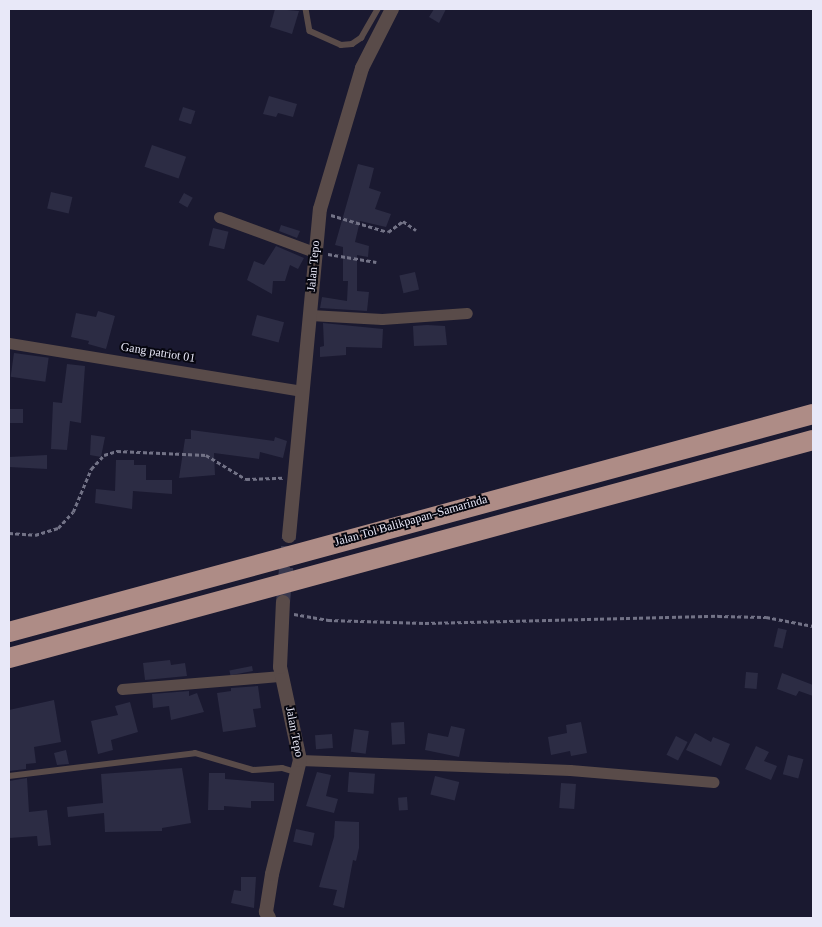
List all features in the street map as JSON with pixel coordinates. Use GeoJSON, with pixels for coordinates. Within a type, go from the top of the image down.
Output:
{"type":"FeatureCollection","features":[{"type":"Feature","properties":{"kind":"highway","name":"Jalan Tol Balikpapan–Samarinda"},"geometry":{"type":"LineString","coordinates":[[9,632],[813,414]]}},
{"type":"Feature","properties":{"kind":"highway","name":"Jalan Tol Balikpapan–Samarinda"},"geometry":{"type":"LineString","coordinates":[[9,658],[813,440]]}},
{"type":"Feature","properties":{"kind":"street","name":"Jalan Tepo"},"geometry":{"type":"LineString","coordinates":[[289,536],[310,315],[314,252],[320,209],[362,68],[392,9]]}},
{"type":"Feature","properties":{"kind":"street"},"geometry":{"type":"LineString","coordinates":[[219,217],[314,252]]}},
{"type":"Feature","properties":{"kind":"street"},"geometry":{"type":"LineString","coordinates":[[310,315],[382,319],[467,313]]}},
{"type":"Feature","properties":{"kind":"street","name":"Gang patriot 01"},"geometry":{"type":"LineString","coordinates":[[9,343],[302,391]]}},
{"type":"Feature","properties":{"kind":"street","name":"Jalan Tepo"},"geometry":{"type":"LineString","coordinates":[[269,918],[266,912],[272,874],[299,766],[281,676],[283,607]]}},
{"type":"Feature","properties":{"kind":"street"},"geometry":{"type":"LineString","coordinates":[[122,689],[281,676]]}},
{"type":"Feature","properties":{"kind":"street"},"geometry":{"type":"LineString","coordinates":[[299,766],[501,767],[713,782]]}},
{"type":"Feature","properties":{"kind":"lane"},"geometry":{"type":"LineString","coordinates":[[306,9],[310,31],[341,46],[352,44],[362,38],[378,9]]}},
{"type":"Feature","properties":{"kind":"lane"},"geometry":{"type":"LineString","coordinates":[[9,776],[195,753],[253,770],[299,766]]}},
{"type":"Feature","properties":{"kind":"path"},"geometry":{"type":"LineString","coordinates":[[320,209],[338,218],[388,232],[403,221],[416,230]]}},
{"type":"Feature","properties":{"kind":"path"},"geometry":{"type":"LineString","coordinates":[[314,252],[376,262]]}},
{"type":"Feature","properties":{"kind":"path"},"geometry":{"type":"LineString","coordinates":[[9,533],[35,535],[58,528],[73,512],[91,469],[104,455],[116,451],[206,455],[246,479],[295,477]]}},
{"type":"Feature","properties":{"kind":"path"},"geometry":{"type":"LineString","coordinates":[[283,607],[328,620],[426,624],[444,622],[718,616],[766,617],[813,626]]}},
{"type":"Feature","properties":{"kind":"building"},"geometry":{"type":"Polygon","coordinates":[[[275,9],[299,11],[292,34],[270,27],[275,9]]]}},
{"type":"Feature","properties":{"kind":"building"},"geometry":{"type":"Polygon","coordinates":[[[434,9],[446,9],[439,23],[429,17],[434,9]]]}},
{"type":"Feature","properties":{"kind":"building"},"geometry":{"type":"Polygon","coordinates":[[[269,96],[297,104],[293,117],[278,113],[276,117],[263,114],[269,96]]]}},
{"type":"Feature","properties":{"kind":"building"},"geometry":{"type":"Polygon","coordinates":[[[183,107],[195,111],[191,124],[179,120],[183,107]]]}},
{"type":"Feature","properties":{"kind":"building"},"geometry":{"type":"Polygon","coordinates":[[[152,145],[186,157],[179,178],[145,167],[152,145]]]}},
{"type":"Feature","properties":{"kind":"building"},"geometry":{"type":"Polygon","coordinates":[[[358,164],[374,168],[369,188],[381,192],[375,209],[391,214],[386,227],[360,221],[355,242],[369,246],[368,257],[357,255],[357,291],[369,292],[367,311],[320,308],[322,297],[347,301],[348,281],[343,281],[343,247],[335,245],[358,164]]]}},
{"type":"Feature","properties":{"kind":"building"},"geometry":{"type":"Polygon","coordinates":[[[51,192],[72,197],[69,214],[47,209],[51,192]]]}},
{"type":"Feature","properties":{"kind":"building"},"geometry":{"type":"Polygon","coordinates":[[[184,193],[193,198],[187,207],[179,203],[184,193]]]}},
{"type":"Feature","properties":{"kind":"building"},"geometry":{"type":"Polygon","coordinates":[[[281,225],[300,231],[297,238],[279,231],[281,225]]]}},
{"type":"Feature","properties":{"kind":"building"},"geometry":{"type":"Polygon","coordinates":[[[213,228],[229,232],[224,249],[209,245],[213,228]]]}},
{"type":"Feature","properties":{"kind":"building"},"geometry":{"type":"Polygon","coordinates":[[[276,246],[304,258],[298,269],[290,265],[285,281],[273,281],[272,294],[247,280],[254,261],[264,265],[276,246]]]}},
{"type":"Feature","properties":{"kind":"building"},"geometry":{"type":"Polygon","coordinates":[[[415,272],[419,290],[403,293],[399,276],[415,272]]]}},
{"type":"Feature","properties":{"kind":"building"},"geometry":{"type":"Polygon","coordinates":[[[98,311],[115,316],[106,349],[88,344],[89,341],[71,337],[76,313],[96,317],[98,311]]]}},
{"type":"Feature","properties":{"kind":"building"},"geometry":{"type":"Polygon","coordinates":[[[257,315],[284,322],[279,343],[252,335],[257,315]]]}},
{"type":"Feature","properties":{"kind":"building"},"geometry":{"type":"Polygon","coordinates":[[[323,323],[383,329],[382,348],[346,347],[346,355],[320,357],[320,347],[324,346],[323,323]]]}},
{"type":"Feature","properties":{"kind":"building"},"geometry":{"type":"Polygon","coordinates":[[[413,326],[445,326],[447,345],[414,346],[413,326]]]}},
{"type":"Feature","properties":{"kind":"building"},"geometry":{"type":"Polygon","coordinates":[[[14,353],[49,358],[45,382],[11,377],[14,353]]]}},
{"type":"Feature","properties":{"kind":"building"},"geometry":{"type":"Polygon","coordinates":[[[67,364],[85,366],[81,423],[70,421],[67,450],[51,449],[53,402],[62,403],[67,364]]]}},
{"type":"Feature","properties":{"kind":"building"},"geometry":{"type":"Polygon","coordinates":[[[9,409],[23,409],[23,423],[9,423],[9,409]]]}},
{"type":"Feature","properties":{"kind":"building"},"geometry":{"type":"Polygon","coordinates":[[[191,430],[274,441],[275,437],[287,441],[283,458],[260,452],[259,459],[214,453],[215,475],[179,478],[185,439],[191,439],[191,430]]]}},
{"type":"Feature","properties":{"kind":"building"},"geometry":{"type":"Polygon","coordinates":[[[91,435],[105,437],[101,457],[90,455],[91,435]]]}},
{"type":"Feature","properties":{"kind":"building"},"geometry":{"type":"Polygon","coordinates":[[[47,455],[47,469],[9,467],[9,457],[47,455]]]}},
{"type":"Feature","properties":{"kind":"building"},"geometry":{"type":"Polygon","coordinates":[[[116,460],[134,460],[134,465],[146,465],[146,480],[172,480],[172,494],[133,491],[132,509],[95,503],[96,489],[115,491],[116,460]]]}},
{"type":"Feature","properties":{"kind":"building"},"geometry":{"type":"Polygon","coordinates":[[[778,628],[787,630],[782,649],[774,647],[778,628]]]}},
{"type":"Feature","properties":{"kind":"building"},"geometry":{"type":"Polygon","coordinates":[[[170,660],[171,665],[185,663],[187,676],[145,680],[143,663],[170,660]]]}},
{"type":"Feature","properties":{"kind":"building"},"geometry":{"type":"Polygon","coordinates":[[[252,666],[253,671],[230,675],[229,670],[252,666]]]}},
{"type":"Feature","properties":{"kind":"building"},"geometry":{"type":"Polygon","coordinates":[[[746,672],[758,673],[757,689],[745,688],[746,672]]]}},
{"type":"Feature","properties":{"kind":"building"},"geometry":{"type":"Polygon","coordinates":[[[782,673],[813,685],[813,696],[799,691],[796,696],[777,689],[782,673]]]}},
{"type":"Feature","properties":{"kind":"building"},"geometry":{"type":"Polygon","coordinates":[[[258,686],[261,708],[253,709],[256,727],[223,732],[217,693],[231,691],[231,688],[258,686]]]}},
{"type":"Feature","properties":{"kind":"building"},"geometry":{"type":"Polygon","coordinates":[[[189,691],[189,696],[197,693],[204,712],[171,720],[169,706],[153,708],[152,694],[189,691]]]}},
{"type":"Feature","properties":{"kind":"building"},"geometry":{"type":"Polygon","coordinates":[[[54,700],[61,742],[34,747],[36,763],[26,764],[26,769],[9,771],[9,710],[54,700]]]}},
{"type":"Feature","properties":{"kind":"building"},"geometry":{"type":"Polygon","coordinates":[[[130,702],[138,732],[111,740],[113,750],[98,754],[91,721],[118,715],[115,706],[130,702]]]}},
{"type":"Feature","properties":{"kind":"building"},"geometry":{"type":"Polygon","coordinates":[[[404,722],[405,744],[392,745],[391,723],[404,722]]]}},
{"type":"Feature","properties":{"kind":"building"},"geometry":{"type":"Polygon","coordinates":[[[581,722],[587,753],[571,756],[570,751],[551,755],[548,737],[567,733],[566,725],[581,722]]]}},
{"type":"Feature","properties":{"kind":"building"},"geometry":{"type":"Polygon","coordinates":[[[451,726],[465,729],[459,757],[425,750],[428,733],[448,737],[451,726]]]}},
{"type":"Feature","properties":{"kind":"building"},"geometry":{"type":"Polygon","coordinates":[[[354,729],[369,731],[366,754],[351,752],[354,729]]]}},
{"type":"Feature","properties":{"kind":"building"},"geometry":{"type":"Polygon","coordinates":[[[695,733],[711,742],[713,737],[730,744],[721,766],[686,750],[695,733]]]}},
{"type":"Feature","properties":{"kind":"building"},"geometry":{"type":"Polygon","coordinates":[[[332,734],[333,748],[316,749],[315,735],[332,734]]]}},
{"type":"Feature","properties":{"kind":"building"},"geometry":{"type":"Polygon","coordinates":[[[676,736],[688,742],[678,761],[666,755],[676,736]]]}},
{"type":"Feature","properties":{"kind":"building"},"geometry":{"type":"Polygon","coordinates":[[[756,746],[769,752],[764,761],[777,766],[771,780],[745,769],[756,746]]]}},
{"type":"Feature","properties":{"kind":"building"},"geometry":{"type":"Polygon","coordinates":[[[66,750],[69,764],[57,765],[54,753],[66,750]]]}},
{"type":"Feature","properties":{"kind":"building"},"geometry":{"type":"Polygon","coordinates":[[[788,755],[803,759],[798,778],[783,774],[788,755]]]}},
{"type":"Feature","properties":{"kind":"building"},"geometry":{"type":"Polygon","coordinates":[[[182,768],[191,823],[162,828],[162,831],[105,832],[104,813],[68,817],[67,807],[103,803],[101,774],[182,768]]]}},
{"type":"Feature","properties":{"kind":"building"},"geometry":{"type":"Polygon","coordinates":[[[317,772],[331,775],[326,796],[338,799],[334,813],[306,806],[317,772]]]}},
{"type":"Feature","properties":{"kind":"building"},"geometry":{"type":"Polygon","coordinates":[[[349,772],[375,774],[374,794],[348,792],[349,772]]]}},
{"type":"Feature","properties":{"kind":"building"},"geometry":{"type":"Polygon","coordinates":[[[209,773],[225,773],[225,779],[274,783],[274,801],[251,801],[251,808],[224,806],[224,810],[208,810],[209,773]]]}},
{"type":"Feature","properties":{"kind":"building"},"geometry":{"type":"Polygon","coordinates":[[[435,776],[459,782],[455,800],[430,794],[435,776]]]}},
{"type":"Feature","properties":{"kind":"building"},"geometry":{"type":"Polygon","coordinates":[[[27,778],[29,812],[47,810],[51,845],[38,846],[37,836],[9,838],[9,781],[27,778]]]}},
{"type":"Feature","properties":{"kind":"building"},"geometry":{"type":"Polygon","coordinates":[[[561,783],[576,784],[574,809],[559,808],[561,783]]]}},
{"type":"Feature","properties":{"kind":"building"},"geometry":{"type":"Polygon","coordinates":[[[407,797],[408,810],[399,811],[398,798],[407,797]]]}},
{"type":"Feature","properties":{"kind":"building"},"geometry":{"type":"Polygon","coordinates":[[[335,821],[359,822],[359,848],[356,861],[353,860],[344,908],[333,905],[337,890],[319,887],[334,837],[335,821]]]}},
{"type":"Feature","properties":{"kind":"building"},"geometry":{"type":"Polygon","coordinates":[[[296,829],[315,833],[312,846],[293,842],[296,829]]]}},
{"type":"Feature","properties":{"kind":"building"},"geometry":{"type":"Polygon","coordinates":[[[241,877],[256,877],[254,908],[231,903],[234,890],[241,891],[241,877]]]}},
{"type":"Feature","properties":{"kind":"tunnel"},"geometry":{"type":"LineString","coordinates":[[283,602],[289,536]]}}]}
